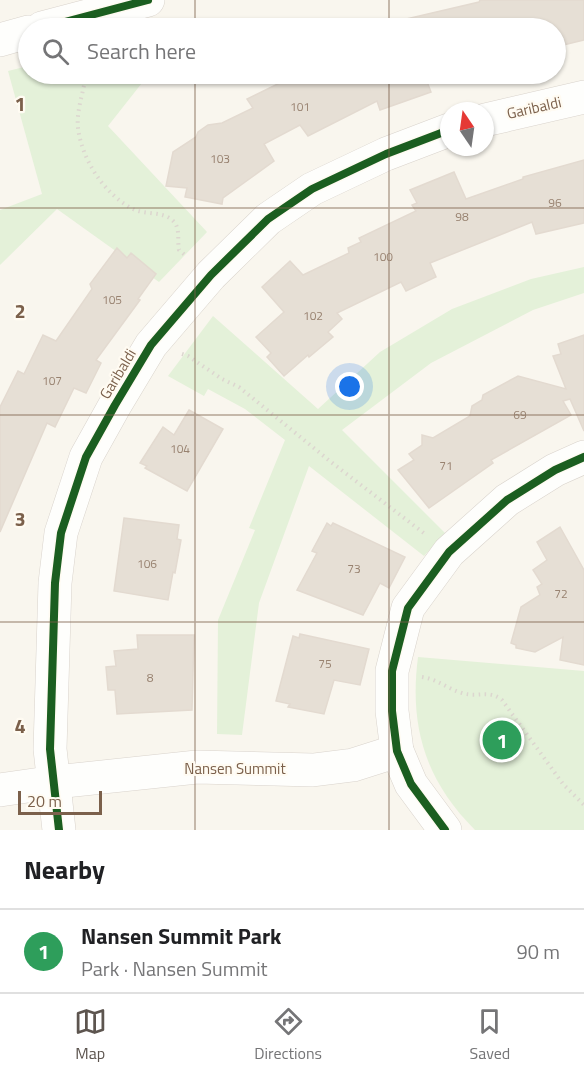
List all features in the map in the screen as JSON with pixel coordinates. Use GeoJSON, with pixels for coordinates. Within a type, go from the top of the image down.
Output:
{"type":"FeatureCollection","features":[{"type":"Feature","properties":{"kind":"street"},"geometry":{"type":"LineString","coordinates":[[80,18],[148,0]]}},
{"type":"Feature","properties":{"kind":"street"},"geometry":{"type":"LineString","coordinates":[[0,40],[18,35]]}},
{"type":"Feature","properties":{"kind":"street","name":"Garibaldi"},"geometry":{"type":"LineString","coordinates":[[494,118],[584,97]]}},
{"type":"Feature","properties":{"kind":"street","name":"Garibaldi"},"geometry":{"type":"LineString","coordinates":[[59,830],[50,748],[55,583],[61,533],[86,457],[151,345],[211,275],[268,219],[312,189],[386,154],[440,133]]}},
{"type":"Feature","properties":{"kind":"street"},"geometry":{"type":"LineString","coordinates":[[445,830],[411,784],[397,751],[392,711],[392,671],[408,608],[449,552],[507,500],[555,470],[584,457]]}},
{"type":"Feature","properties":{"kind":"street","name":"Nansen Summit"},"geometry":{"type":"LineString","coordinates":[[0,790],[197,767],[313,770],[353,765],[397,751]]}},
{"type":"Feature","properties":{"kind":"path"},"geometry":{"type":"LineString","coordinates":[[85,84],[78,129],[93,171],[116,197],[131,208],[141,213],[167,216],[176,224]]}},
{"type":"Feature","properties":{"kind":"path"},"geometry":{"type":"LineString","coordinates":[[188,356],[222,379],[239,387],[331,462],[449,552]]}},
{"type":"Feature","properties":{"kind":"path"},"geometry":{"type":"LineString","coordinates":[[392,671],[431,678],[460,693],[497,695],[563,784],[584,805]]}},
{"type":"Feature","properties":{"kind":"green space"},"geometry":{"type":"Polygon","coordinates":[[[18,68],[18,84],[141,84],[108,126],[207,232],[159,282],[57,209],[0,265],[0,210],[42,194],[8,71],[18,68]]]}},
{"type":"Feature","properties":{"kind":"green space"},"geometry":{"type":"Polygon","coordinates":[[[584,267],[584,293],[533,310],[431,363],[342,430],[445,533],[424,556],[309,466],[259,603],[242,735],[217,734],[218,620],[255,530],[249,528],[285,440],[245,409],[208,389],[204,396],[168,376],[213,316],[318,409],[380,352],[452,309],[531,279],[584,267]]]}},
{"type":"Feature","properties":{"kind":"green space"},"geometry":{"type":"Polygon","coordinates":[[[418,657],[584,671],[584,830],[475,830],[444,792],[424,751],[416,706],[418,657]]]}},
{"type":"Feature","properties":{"kind":"building"},"geometry":{"type":"Polygon","coordinates":[[[480,0],[584,0],[584,40],[566,44],[566,18],[410,18],[480,0]]]}},
{"type":"Feature","properties":{"kind":"building"},"geometry":{"type":"Polygon","coordinates":[[[278,84],[428,84],[431,92],[380,110],[377,101],[308,136],[300,125],[264,144],[274,161],[223,198],[222,204],[185,197],[187,188],[166,186],[173,152],[196,137],[198,132],[208,125],[222,123],[253,108],[247,99],[278,84]]]}},
{"type":"Feature","properties":{"kind":"building"},"geometry":{"type":"Polygon","coordinates":[[[584,160],[584,223],[536,234],[532,222],[430,263],[436,277],[406,291],[401,282],[337,313],[342,319],[328,332],[333,337],[284,376],[267,357],[271,353],[256,337],[284,312],[262,287],[290,261],[303,275],[349,253],[348,248],[361,242],[359,238],[416,211],[412,205],[417,203],[410,190],[454,172],[466,199],[523,179],[523,177],[584,160]]]}},
{"type":"Feature","properties":{"kind":"building"},"geometry":{"type":"Polygon","coordinates":[[[117,248],[127,258],[131,253],[156,274],[96,360],[101,363],[86,393],[74,388],[55,427],[47,423],[0,532],[0,407],[18,371],[24,374],[43,335],[56,341],[92,289],[90,284],[117,248]]]}},
{"type":"Feature","properties":{"kind":"building"},"geometry":{"type":"Polygon","coordinates":[[[584,335],[584,431],[570,399],[563,401],[571,415],[491,460],[493,463],[429,508],[398,470],[414,460],[409,454],[422,445],[422,435],[433,438],[470,416],[472,406],[482,400],[483,395],[518,376],[566,389],[553,356],[561,354],[558,344],[584,335]]]}},
{"type":"Feature","properties":{"kind":"building"},"geometry":{"type":"Polygon","coordinates":[[[189,410],[223,429],[187,491],[140,463],[163,427],[174,435],[189,410]]]}},
{"type":"Feature","properties":{"kind":"building"},"geometry":{"type":"Polygon","coordinates":[[[124,518],[179,525],[177,539],[181,540],[168,600],[114,591],[124,518]]]}},
{"type":"Feature","properties":{"kind":"building"},"geometry":{"type":"Polygon","coordinates":[[[327,523],[331,526],[333,523],[405,557],[389,588],[380,583],[363,615],[297,590],[317,553],[312,551],[327,523]]]}},
{"type":"Feature","properties":{"kind":"building"},"geometry":{"type":"Polygon","coordinates":[[[560,527],[584,570],[584,665],[560,660],[563,637],[535,652],[516,648],[516,645],[511,643],[521,607],[540,595],[537,587],[542,584],[533,570],[547,560],[537,542],[560,527]]]}},
{"type":"Feature","properties":{"kind":"building"},"geometry":{"type":"Polygon","coordinates":[[[300,634],[369,649],[360,685],[334,680],[324,714],[288,707],[290,704],[276,701],[293,636],[299,638],[300,634]]]}},
{"type":"Feature","properties":{"kind":"building"},"geometry":{"type":"Polygon","coordinates":[[[137,635],[194,635],[192,710],[117,714],[115,690],[108,690],[106,667],[116,666],[114,651],[138,649],[137,635]]]}},
{"type":"Feature","properties":{"kind":"cycle path"},"geometry":{"type":"LineString","coordinates":[[80,18],[148,0]]}},
{"type":"Feature","properties":{"kind":"cycle path"},"geometry":{"type":"LineString","coordinates":[[59,830],[50,749],[55,583],[61,533],[86,457],[151,345],[211,275],[268,219],[312,189],[386,154],[440,133]]}},
{"type":"Feature","properties":{"kind":"cycle path"},"geometry":{"type":"LineString","coordinates":[[445,830],[411,784],[397,751],[392,711],[392,671],[408,608],[449,552],[507,500],[555,470],[584,457]]}},
{"type":"Feature","properties":{"kind":"place","name":"Nansen Summit Park"},"geometry":{"type":"Point","coordinates":[502,740]}}]}
